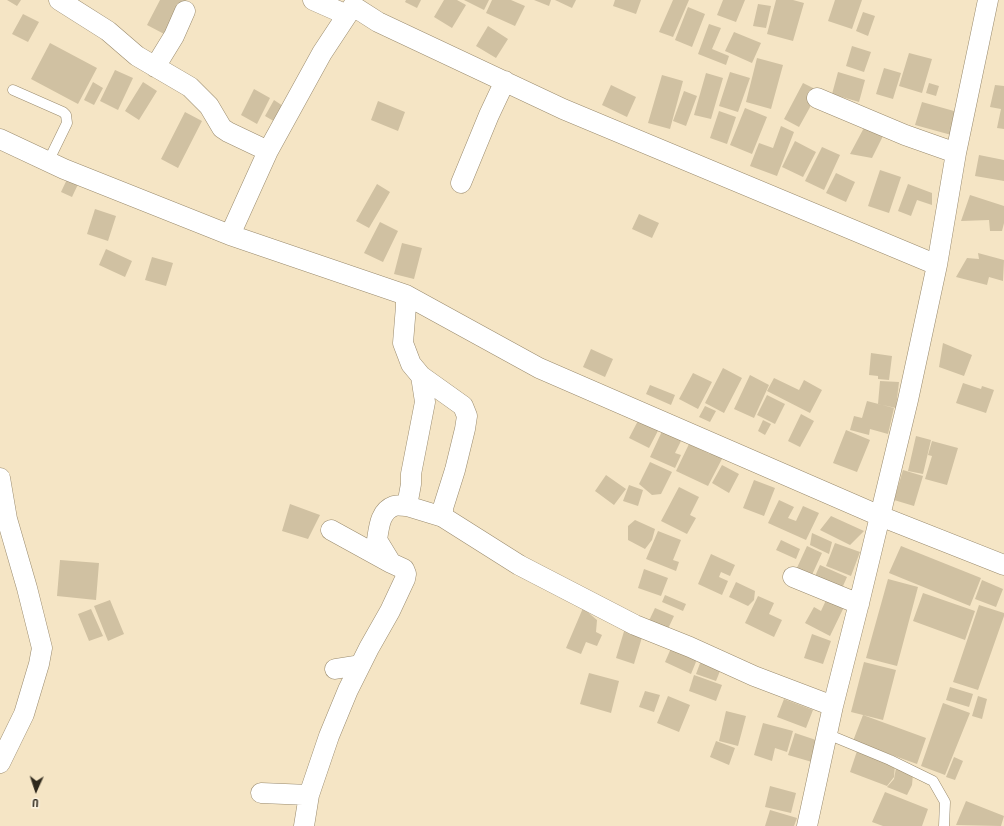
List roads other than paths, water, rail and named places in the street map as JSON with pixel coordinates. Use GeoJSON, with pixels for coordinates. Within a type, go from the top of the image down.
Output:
{"type":"FeatureCollection","features":[{"type":"Feature","properties":{"kind":"street"},"geometry":{"type":"LineString","coordinates":[[313,0],[352,7],[378,22],[563,109],[937,265]]}},
{"type":"Feature","properties":{"kind":"street"},"geometry":{"type":"LineString","coordinates":[[807,826],[833,706],[908,400],[937,265],[956,153],[988,0]]}},
{"type":"Feature","properties":{"kind":"street"},"geometry":{"type":"LineString","coordinates":[[65,2],[108,31],[137,56],[190,87],[209,106],[222,128],[268,151]]}},
{"type":"Feature","properties":{"kind":"street"},"geometry":{"type":"LineString","coordinates":[[230,235],[268,151],[322,53],[352,7]]}},
{"type":"Feature","properties":{"kind":"street"},"geometry":{"type":"LineString","coordinates":[[155,67],[174,36],[185,12]]}},
{"type":"Feature","properties":{"kind":"street"},"geometry":{"type":"LineString","coordinates":[[461,182],[489,115],[505,82]]}},
{"type":"Feature","properties":{"kind":"street"},"geometry":{"type":"LineString","coordinates":[[817,98],[905,135],[956,153]]}},
{"type":"Feature","properties":{"kind":"street"},"geometry":{"type":"LineString","coordinates":[[0,139],[48,162],[230,235],[406,295],[538,368],[880,516],[1004,565]]}},
{"type":"Feature","properties":{"kind":"street"},"geometry":{"type":"LineString","coordinates":[[406,295],[403,343],[411,364],[421,376],[463,406],[467,416],[455,470],[443,508],[443,517]]}},
{"type":"Feature","properties":{"kind":"street"},"geometry":{"type":"LineString","coordinates":[[407,506],[411,484],[411,474],[425,402],[421,376]]}},
{"type":"Feature","properties":{"kind":"street"},"geometry":{"type":"LineString","coordinates":[[0,478],[7,519],[27,588],[42,648],[39,664],[24,714],[0,763]]}},
{"type":"Feature","properties":{"kind":"street"},"geometry":{"type":"LineString","coordinates":[[391,563],[376,540],[380,520],[385,512],[394,506],[407,506],[443,517],[519,565],[634,625],[690,647],[754,676],[833,706]]}},
{"type":"Feature","properties":{"kind":"street"},"geometry":{"type":"LineString","coordinates":[[304,826],[309,795],[329,736],[348,690],[390,611],[406,574],[404,569],[331,530]]}},
{"type":"Feature","properties":{"kind":"street"},"geometry":{"type":"LineString","coordinates":[[793,577],[859,604]]}},
{"type":"Feature","properties":{"kind":"street"},"geometry":{"type":"LineString","coordinates":[[335,669],[360,665]]}},
{"type":"Feature","properties":{"kind":"street"},"geometry":{"type":"LineString","coordinates":[[261,793],[309,795]]}},
{"type":"Feature","properties":{"kind":"lane"},"geometry":{"type":"LineString","coordinates":[[13,90],[63,112],[66,115],[67,123],[48,162]]}},
{"type":"Feature","properties":{"kind":"lane"},"geometry":{"type":"LineString","coordinates":[[827,734],[890,760],[933,782],[945,802],[944,826]]}}]}
